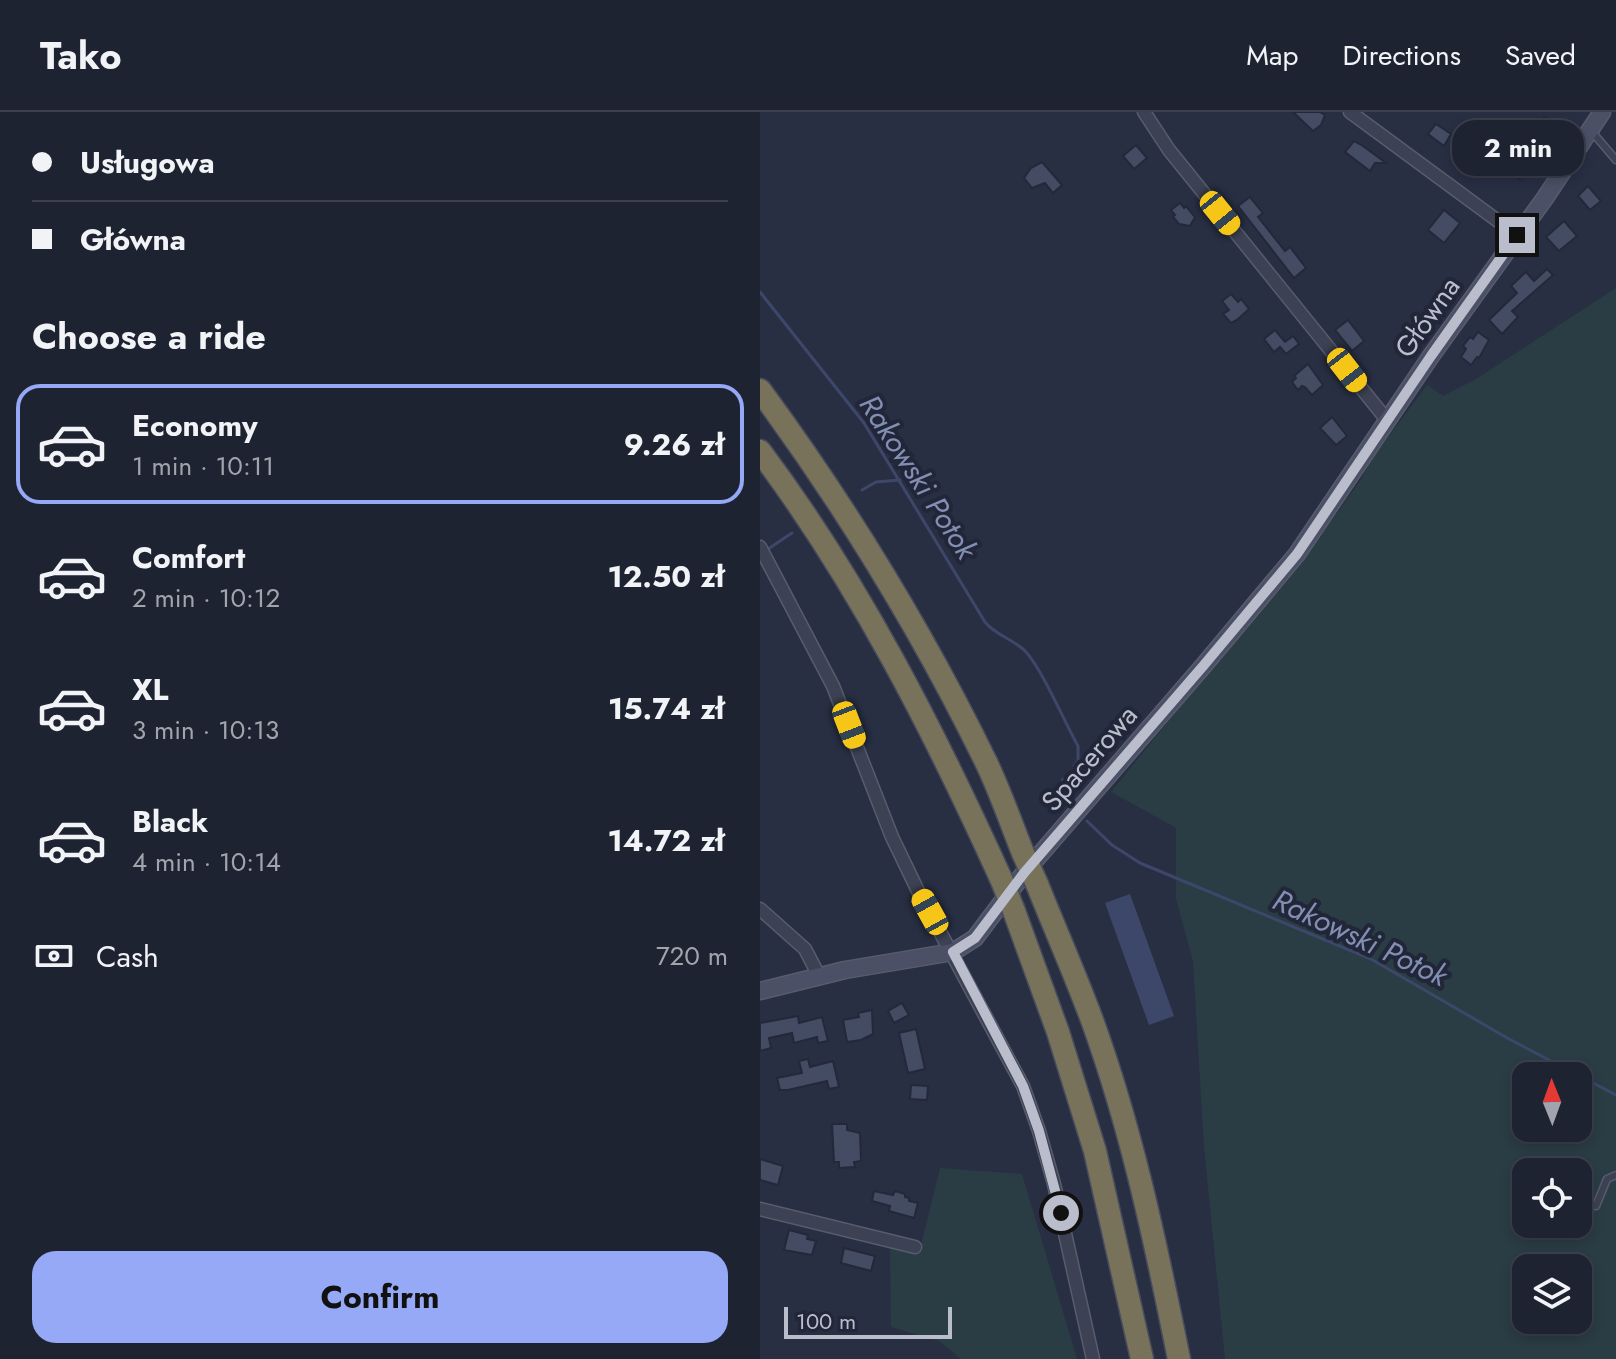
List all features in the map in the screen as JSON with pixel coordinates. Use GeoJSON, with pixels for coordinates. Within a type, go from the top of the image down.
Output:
{"type":"FeatureCollection","features":[{"type":"Feature","properties":{"kind":"highway"},"geometry":{"type":"LineString","coordinates":[[760,390],[827,486],[902,604],[987,764],[1093,1021],[1130,1140],[1160,1261],[1179,1359]]}},
{"type":"Feature","properties":{"kind":"highway"},"geometry":{"type":"LineString","coordinates":[[760,451],[822,541],[871,620],[952,772],[1002,881],[1058,1032],[1095,1151],[1142,1359]]}},
{"type":"Feature","properties":{"kind":"street"},"geometry":{"type":"LineString","coordinates":[[1144,112],[1169,150],[1387,420]]}},
{"type":"Feature","properties":{"kind":"street"},"geometry":{"type":"LineString","coordinates":[[1350,112],[1517,235]]}},
{"type":"Feature","properties":{"kind":"street","name":"Główna"},"geometry":{"type":"LineString","coordinates":[[1297,554],[1602,112]]}},
{"type":"Feature","properties":{"kind":"street"},"geometry":{"type":"LineString","coordinates":[[760,547],[833,686],[892,837],[918,891],[1023,1086],[1054,1184],[1093,1359]]}},
{"type":"Feature","properties":{"kind":"street","name":"Spacerowa"},"geometry":{"type":"LineString","coordinates":[[760,991],[819,976],[953,952],[975,938],[1034,862],[1297,554]]}},
{"type":"Feature","properties":{"kind":"street"},"geometry":{"type":"LineString","coordinates":[[760,909],[805,949],[819,976]]}},
{"type":"Feature","properties":{"kind":"street"},"geometry":{"type":"LineString","coordinates":[[760,1209],[915,1247]]}},
{"type":"Feature","properties":{"kind":"lane"},"geometry":{"type":"LineString","coordinates":[[1590,130],[1616,160]]}},
{"type":"Feature","properties":{"kind":"lane"},"geometry":{"type":"LineString","coordinates":[[1596,1206],[1607,1179],[1616,1175]]}},
{"type":"Feature","properties":{"kind":"shaded area"},"geometry":{"type":"Polygon","coordinates":[[[1616,288],[1616,1359],[1225,1359],[1204,1147],[1193,961],[1176,899],[1176,828],[1111,792],[1340,509],[1368,464],[1427,385],[1443,396],[1476,379],[1616,288]]]}},
{"type":"Feature","properties":{"kind":"shaded area"},"geometry":{"type":"Polygon","coordinates":[[[940,1168],[1022,1174],[1077,1359],[961,1359],[939,1341],[891,1327],[890,1246],[919,1253],[940,1168]]]}},
{"type":"Feature","properties":{"kind":"water"},"geometry":{"type":"Polygon","coordinates":[[[1130,894],[1174,1016],[1149,1025],[1105,903],[1130,894]]]}},
{"type":"Feature","properties":{"kind":"building"},"geometry":{"type":"Polygon","coordinates":[[[1293,112],[1320,112],[1325,115],[1321,125],[1313,131],[1293,112]]]}},
{"type":"Feature","properties":{"kind":"building"},"geometry":{"type":"Polygon","coordinates":[[[1544,117],[1556,124],[1525,166],[1529,169],[1521,180],[1509,171],[1529,139],[1518,132],[1525,121],[1537,128],[1544,117]]]}},
{"type":"Feature","properties":{"kind":"building"},"geometry":{"type":"Polygon","coordinates":[[[1436,124],[1451,134],[1444,146],[1428,134],[1436,124]]]}},
{"type":"Feature","properties":{"kind":"building"},"geometry":{"type":"Polygon","coordinates":[[[1354,141],[1386,163],[1375,163],[1370,171],[1345,152],[1354,141]]]}},
{"type":"Feature","properties":{"kind":"building"},"geometry":{"type":"Polygon","coordinates":[[[1136,145],[1147,158],[1134,169],[1123,156],[1136,145]]]}},
{"type":"Feature","properties":{"kind":"building"},"geometry":{"type":"Polygon","coordinates":[[[1042,162],[1062,185],[1053,193],[1045,183],[1032,188],[1024,178],[1031,168],[1042,162]]]}},
{"type":"Feature","properties":{"kind":"building"},"geometry":{"type":"Polygon","coordinates":[[[1588,186],[1601,201],[1590,210],[1578,196],[1588,186]]]}},
{"type":"Feature","properties":{"kind":"building"},"geometry":{"type":"Polygon","coordinates":[[[1250,197],[1263,213],[1258,217],[1285,251],[1290,247],[1306,268],[1294,278],[1238,206],[1250,197]]]}},
{"type":"Feature","properties":{"kind":"building"},"geometry":{"type":"Polygon","coordinates":[[[1180,203],[1195,217],[1190,226],[1179,224],[1173,217],[1175,215],[1171,210],[1180,203]]]}},
{"type":"Feature","properties":{"kind":"building"},"geometry":{"type":"Polygon","coordinates":[[[1444,210],[1460,223],[1444,243],[1428,230],[1444,210]]]}},
{"type":"Feature","properties":{"kind":"building"},"geometry":{"type":"Polygon","coordinates":[[[1564,221],[1577,236],[1559,251],[1546,237],[1564,221]]]}},
{"type":"Feature","properties":{"kind":"building"},"geometry":{"type":"Polygon","coordinates":[[[1547,269],[1553,275],[1512,311],[1518,317],[1502,334],[1489,320],[1517,293],[1511,286],[1526,272],[1534,281],[1547,269]]]}},
{"type":"Feature","properties":{"kind":"building"},"geometry":{"type":"Polygon","coordinates":[[[1231,294],[1238,302],[1241,299],[1249,309],[1231,323],[1223,314],[1229,310],[1222,301],[1231,294]]]}},
{"type":"Feature","properties":{"kind":"building"},"geometry":{"type":"Polygon","coordinates":[[[1348,320],[1364,341],[1352,351],[1335,330],[1348,320]]]}},
{"type":"Feature","properties":{"kind":"building"},"geometry":{"type":"Polygon","coordinates":[[[1275,330],[1285,342],[1293,336],[1299,344],[1286,354],[1280,347],[1274,352],[1264,339],[1275,330]]]}},
{"type":"Feature","properties":{"kind":"building"},"geometry":{"type":"Polygon","coordinates":[[[1478,332],[1489,340],[1479,358],[1471,365],[1461,357],[1466,349],[1463,346],[1478,332]]]}},
{"type":"Feature","properties":{"kind":"building"},"geometry":{"type":"Polygon","coordinates":[[[1308,364],[1323,385],[1312,395],[1305,387],[1298,390],[1292,382],[1296,378],[1294,376],[1308,364]]]}},
{"type":"Feature","properties":{"kind":"building"},"geometry":{"type":"Polygon","coordinates":[[[1332,417],[1347,436],[1336,445],[1320,428],[1332,417]]]}},
{"type":"Feature","properties":{"kind":"building"},"geometry":{"type":"Polygon","coordinates":[[[902,1003],[909,1015],[894,1023],[888,1011],[902,1003]]]}},
{"type":"Feature","properties":{"kind":"building"},"geometry":{"type":"Polygon","coordinates":[[[872,1010],[873,1034],[847,1042],[843,1020],[872,1010]]]}},
{"type":"Feature","properties":{"kind":"building"},"geometry":{"type":"Polygon","coordinates":[[[798,1016],[799,1023],[822,1017],[828,1041],[818,1043],[817,1037],[794,1043],[792,1033],[769,1038],[771,1048],[760,1051],[760,1023],[798,1016]]]}},
{"type":"Feature","properties":{"kind":"building"},"geometry":{"type":"Polygon","coordinates":[[[916,1029],[925,1069],[908,1073],[899,1033],[916,1029]]]}},
{"type":"Feature","properties":{"kind":"building"},"geometry":{"type":"Polygon","coordinates":[[[808,1059],[810,1067],[833,1061],[839,1087],[829,1089],[827,1081],[780,1090],[777,1078],[802,1073],[799,1061],[808,1059]]]}},
{"type":"Feature","properties":{"kind":"building"},"geometry":{"type":"Polygon","coordinates":[[[911,1085],[928,1086],[927,1100],[910,1099],[911,1085]]]}},
{"type":"Feature","properties":{"kind":"building"},"geometry":{"type":"Polygon","coordinates":[[[832,1124],[847,1124],[847,1130],[860,1133],[861,1161],[854,1162],[855,1167],[839,1168],[839,1162],[834,1162],[832,1124]]]}},
{"type":"Feature","properties":{"kind":"building"},"geometry":{"type":"Polygon","coordinates":[[[760,1159],[783,1166],[778,1185],[760,1180],[760,1159]]]}},
{"type":"Feature","properties":{"kind":"building"},"geometry":{"type":"Polygon","coordinates":[[[874,1191],[905,1194],[909,1201],[918,1203],[914,1218],[889,1211],[890,1206],[872,1201],[874,1191]]]}},
{"type":"Feature","properties":{"kind":"building"},"geometry":{"type":"Polygon","coordinates":[[[789,1230],[808,1235],[807,1239],[816,1241],[812,1255],[784,1250],[789,1230]]]}},
{"type":"Feature","properties":{"kind":"building"},"geometry":{"type":"Polygon","coordinates":[[[844,1248],[875,1256],[871,1271],[841,1263],[844,1248]]]}},
{"type":"Feature","properties":{"kind":"waterway","name":"Rakowski Potok"},"geometry":{"type":"LineString","coordinates":[[760,292],[864,423],[985,622],[1033,660],[1078,746],[1078,760],[1074,766]]}},
{"type":"Feature","properties":{"kind":"waterway"},"geometry":{"type":"LineString","coordinates":[[862,490],[876,482],[900,480]]}},
{"type":"Feature","properties":{"kind":"waterway"},"geometry":{"type":"LineString","coordinates":[[768,549],[792,533]]}},
{"type":"Feature","properties":{"kind":"waterway","name":"Rakowski Potok"},"geometry":{"type":"LineString","coordinates":[[1063,779],[1060,788],[1065,803]]}},
{"type":"Feature","properties":{"kind":"waterway","name":"Rakowski Potok"},"geometry":{"type":"LineString","coordinates":[[1087,821],[1112,845],[1140,863],[1371,959],[1509,1039],[1616,1095]]}},
{"type":"Feature","properties":{"kind":"route"},"geometry":{"type":"LineString","coordinates":[[1061,1213],[1039,1131],[1023,1086],[953,952],[975,938],[1075,812],[1297,554],[1517,235]]}}]}
